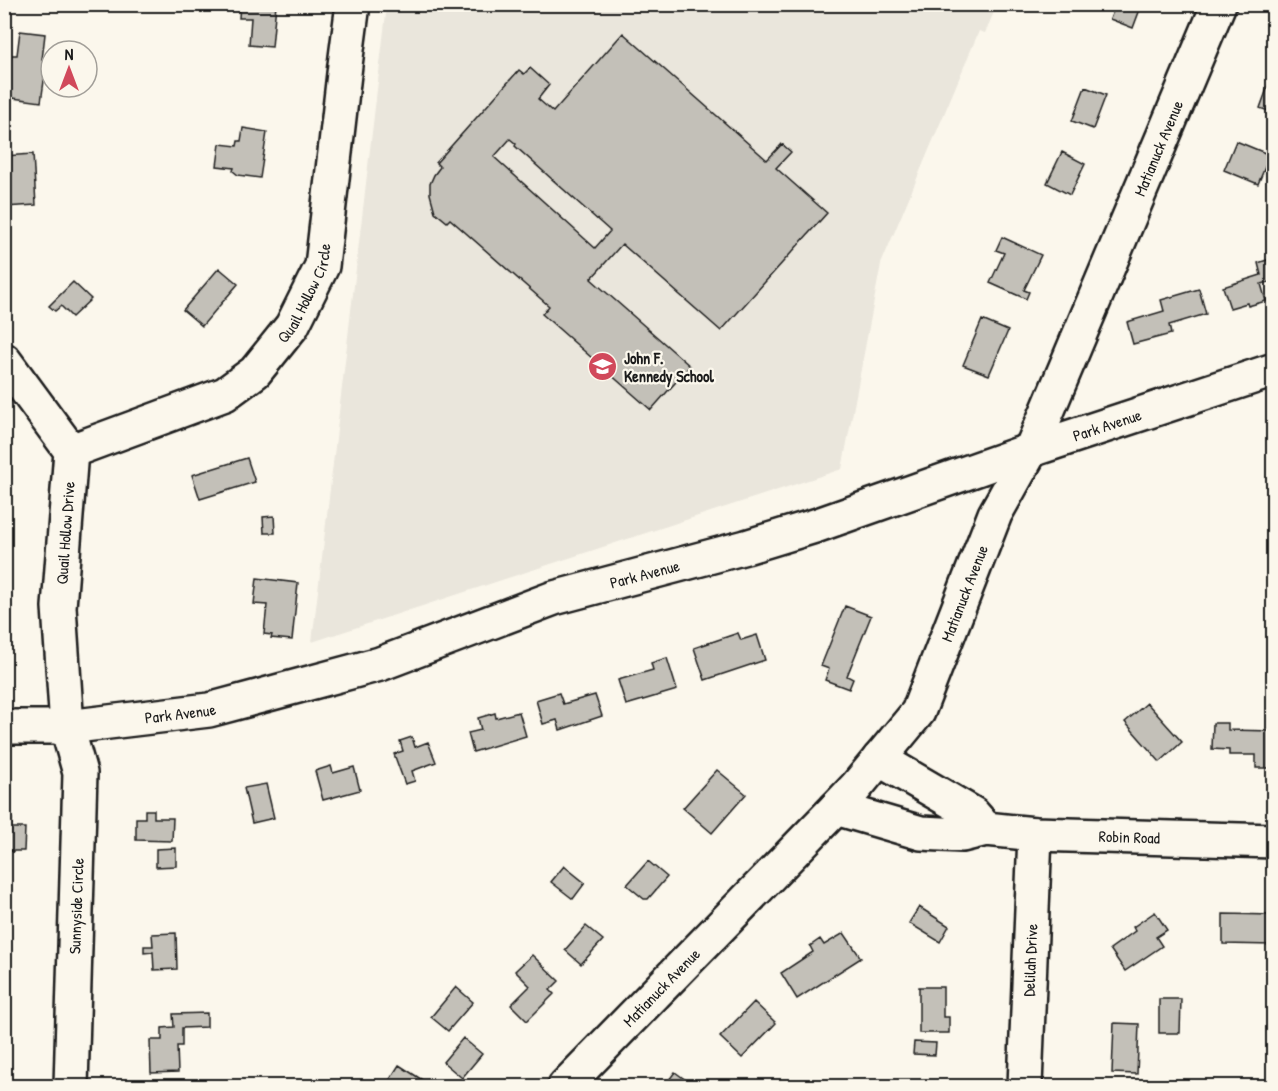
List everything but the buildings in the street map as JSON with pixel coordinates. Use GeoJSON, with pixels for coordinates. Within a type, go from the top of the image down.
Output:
{"type":"FeatureCollection","features":[{"type":"Feature","properties":{"kind":"street","name":"Quail Hollow Circle"},"geometry":{"type":"LineString","coordinates":[[71,451],[225,394],[255,372],[292,326],[322,266],[353,4]]}},
{"type":"Feature","properties":{"kind":"street","name":"Matianuck Avenue"},"geometry":{"type":"LineString","coordinates":[[565,1086],[836,808],[918,712],[995,514],[1031,450],[1219,4]]}},
{"type":"Feature","properties":{"kind":"street"},"geometry":{"type":"LineString","coordinates":[[4,360],[71,451]]}},
{"type":"Feature","properties":{"kind":"street","name":"Park Avenue"},"geometry":{"type":"LineString","coordinates":[[4,727],[67,727],[209,710],[380,664],[554,598],[746,547],[818,525],[1031,450],[1274,370]]}},
{"type":"Feature","properties":{"kind":"street","name":"Quail Hollow Drive"},"geometry":{"type":"LineString","coordinates":[[67,727],[59,606],[71,451]]}},
{"type":"Feature","properties":{"kind":"street","name":"Sunnyside Circle"},"geometry":{"type":"LineString","coordinates":[[67,727],[80,773],[71,1086]]}},
{"type":"Feature","properties":{"kind":"street"},"geometry":{"type":"LineString","coordinates":[[879,759],[973,814],[986,829]]}},
{"type":"Feature","properties":{"kind":"street","name":"Robin Road"},"geometry":{"type":"LineString","coordinates":[[836,808],[921,833],[962,835],[986,829],[1035,834],[1274,841]]}},
{"type":"Feature","properties":{"kind":"street","name":"Delilah Drive"},"geometry":{"type":"LineString","coordinates":[[1025,1086],[1035,834]]}},
{"type":"Feature","properties":{"kind":"shaded area","name":"John F. Kennedy School"},"geometry":{"type":"Polygon","coordinates":[[[387,5],[997,5],[985,33],[979,31],[881,264],[842,469],[312,642],[387,5]]]}},
{"type":"Feature","properties":{"kind":"place","name":"John F. Kennedy School"},"geometry":{"type":"Point","coordinates":[603,367]}}]}
